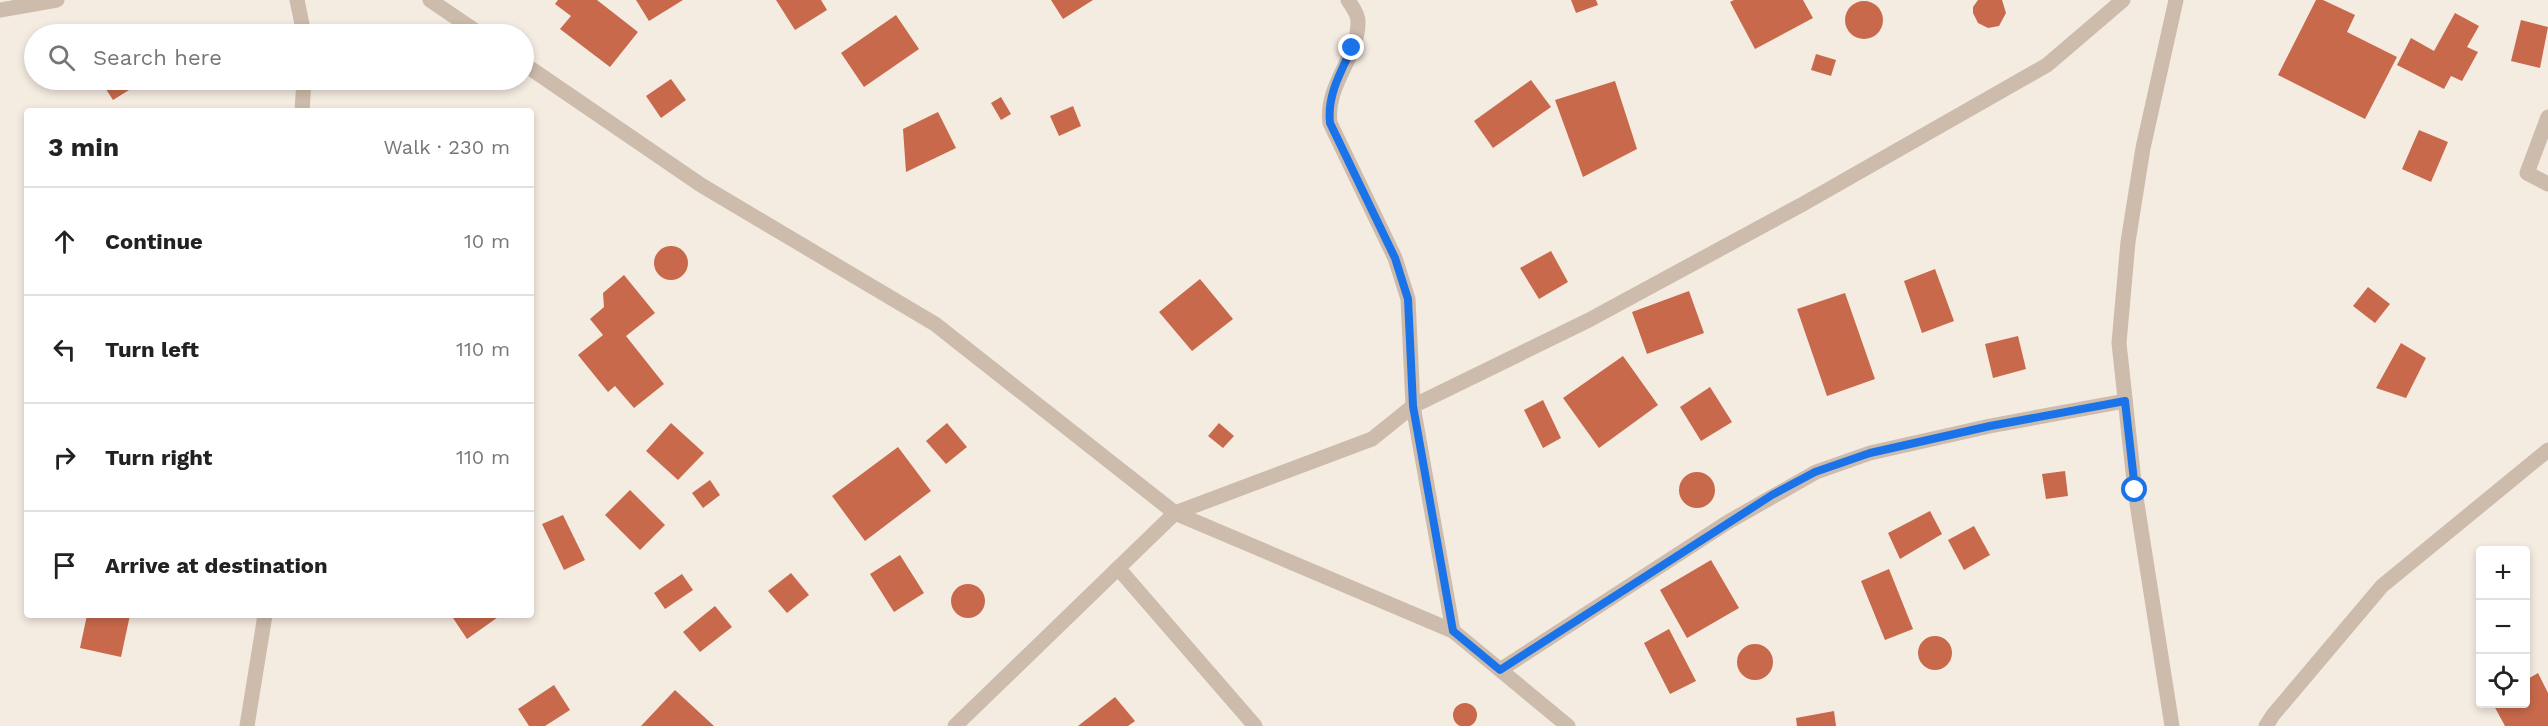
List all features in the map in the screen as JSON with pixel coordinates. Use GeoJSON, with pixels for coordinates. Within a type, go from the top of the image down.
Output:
{"type":"FeatureCollection","features":[{"type":"Feature","properties":{"kind":"street"},"geometry":{"type":"LineString","coordinates":[[0,10],[57,0]]}},
{"type":"Feature","properties":{"kind":"street"},"geometry":{"type":"LineString","coordinates":[[297,0],[302,24]]}},
{"type":"Feature","properties":{"kind":"street"},"geometry":{"type":"LineString","coordinates":[[429,0],[465,24]]}},
{"type":"Feature","properties":{"kind":"street"},"geometry":{"type":"LineString","coordinates":[[1348,0],[1358,19],[1357,32],[1332,93],[1328,108],[1330,123],[1395,258],[1408,299],[1413,406],[1453,631]]}},
{"type":"Feature","properties":{"kind":"street"},"geometry":{"type":"LineString","coordinates":[[956,726],[1175,513],[1372,439],[1413,406],[1589,320],[1803,204],[2047,65],[2123,0]]}},
{"type":"Feature","properties":{"kind":"street"},"geometry":{"type":"LineString","coordinates":[[2172,726],[2135,490],[2119,343],[2128,242],[2146,136],[2176,0]]}},
{"type":"Feature","properties":{"kind":"street"},"geometry":{"type":"LineString","coordinates":[[534,71],[701,185],[935,324],[1175,513],[1453,631],[1568,726]]}},
{"type":"Feature","properties":{"kind":"street"},"geometry":{"type":"LineString","coordinates":[[302,108],[303,90]]}},
{"type":"Feature","properties":{"kind":"street"},"geometry":{"type":"LineString","coordinates":[[2548,117],[2527,173],[2548,184]]}},
{"type":"Feature","properties":{"kind":"street"},"geometry":{"type":"LineString","coordinates":[[1500,670],[1728,522],[1815,472],[1870,453],[1990,426],[2125,401]]}},
{"type":"Feature","properties":{"kind":"street"},"geometry":{"type":"LineString","coordinates":[[2266,726],[2382,586],[2548,450]]}},
{"type":"Feature","properties":{"kind":"street"},"geometry":{"type":"LineString","coordinates":[[1118,568],[1254,726]]}},
{"type":"Feature","properties":{"kind":"street"},"geometry":{"type":"LineString","coordinates":[[247,726],[265,618]]}},
{"type":"Feature","properties":{"kind":"building"},"geometry":{"type":"Polygon","coordinates":[[[558,0],[597,0],[638,32],[610,67],[560,29],[571,16],[555,4],[558,0]]]}},
{"type":"Feature","properties":{"kind":"building"},"geometry":{"type":"Polygon","coordinates":[[[636,0],[683,0],[649,21],[636,0]]]}},
{"type":"Feature","properties":{"kind":"building"},"geometry":{"type":"Polygon","coordinates":[[[776,0],[821,0],[827,10],[795,30],[776,0]]]}},
{"type":"Feature","properties":{"kind":"building"},"geometry":{"type":"Polygon","coordinates":[[[1051,0],[1093,0],[1063,19],[1051,0]]]}},
{"type":"Feature","properties":{"kind":"building"},"geometry":{"type":"Polygon","coordinates":[[[1571,0],[1596,0],[1598,5],[1576,13],[1571,0]]]}},
{"type":"Feature","properties":{"kind":"building"},"geometry":{"type":"Polygon","coordinates":[[[1734,0],[1803,0],[1813,18],[1755,49],[1730,2],[1734,0]]]}},
{"type":"Feature","properties":{"kind":"building"},"geometry":{"type":"Polygon","coordinates":[[[1978,0],[2002,0],[2006,13],[1999,26],[1988,28],[1978,23],[1973,7],[1978,0]]]}},
{"type":"Feature","properties":{"kind":"building"},"geometry":{"type":"Polygon","coordinates":[[[2316,0],[2323,0],[2355,15],[2347,32],[2397,57],[2365,119],[2278,75],[2316,0]]]}},
{"type":"Feature","properties":{"kind":"building"},"geometry":{"type":"Polygon","coordinates":[[[1864,1],[1871,2],[1877,7],[1882,13],[1882,27],[1877,33],[1871,38],[1864,39],[1857,38],[1851,33],[1846,27],[1845,20],[1846,13],[1851,7],[1857,2],[1864,1]]]}},
{"type":"Feature","properties":{"kind":"building"},"geometry":{"type":"Polygon","coordinates":[[[2455,13],[2479,26],[2467,47],[2478,52],[2462,81],[2451,76],[2444,89],[2397,65],[2411,38],[2434,51],[2455,13]]]}},
{"type":"Feature","properties":{"kind":"building"},"geometry":{"type":"Polygon","coordinates":[[[896,15],[919,49],[864,87],[841,53],[896,15]]]}},
{"type":"Feature","properties":{"kind":"building"},"geometry":{"type":"Polygon","coordinates":[[[2521,20],[2548,27],[2540,68],[2511,61],[2521,20]]]}},
{"type":"Feature","properties":{"kind":"building"},"geometry":{"type":"Polygon","coordinates":[[[1816,54],[1836,60],[1831,76],[1811,70],[1816,54]]]}},
{"type":"Feature","properties":{"kind":"building"},"geometry":{"type":"Polygon","coordinates":[[[671,79],[686,100],[661,118],[646,96],[671,79]]]}},
{"type":"Feature","properties":{"kind":"building"},"geometry":{"type":"Polygon","coordinates":[[[1531,80],[1551,107],[1493,148],[1474,121],[1531,80]]]}},
{"type":"Feature","properties":{"kind":"building"},"geometry":{"type":"Polygon","coordinates":[[[1615,81],[1637,149],[1583,177],[1555,100],[1615,81]]]}},
{"type":"Feature","properties":{"kind":"building"},"geometry":{"type":"Polygon","coordinates":[[[106,90],[129,90],[113,100],[106,90]]]}},
{"type":"Feature","properties":{"kind":"building"},"geometry":{"type":"Polygon","coordinates":[[[1001,97],[1011,114],[1001,120],[991,103],[1001,97]]]}},
{"type":"Feature","properties":{"kind":"building"},"geometry":{"type":"Polygon","coordinates":[[[1073,106],[1081,126],[1059,136],[1050,116],[1073,106]]]}},
{"type":"Feature","properties":{"kind":"building"},"geometry":{"type":"Polygon","coordinates":[[[938,112],[956,148],[906,172],[903,129],[938,112]]]}},
{"type":"Feature","properties":{"kind":"building"},"geometry":{"type":"Polygon","coordinates":[[[2419,130],[2448,142],[2431,182],[2402,169],[2419,130]]]}},
{"type":"Feature","properties":{"kind":"building"},"geometry":{"type":"Polygon","coordinates":[[[671,246],[683,251],[688,263],[683,275],[671,280],[659,275],[654,263],[659,251],[671,246]]]}},
{"type":"Feature","properties":{"kind":"building"},"geometry":{"type":"Polygon","coordinates":[[[1551,251],[1568,282],[1539,299],[1520,268],[1551,251]]]}},
{"type":"Feature","properties":{"kind":"building"},"geometry":{"type":"Polygon","coordinates":[[[1935,269],[1954,321],[1922,333],[1904,281],[1935,269]]]}},
{"type":"Feature","properties":{"kind":"building"},"geometry":{"type":"Polygon","coordinates":[[[624,275],[655,313],[626,336],[664,384],[634,408],[615,386],[608,392],[578,355],[603,335],[590,319],[604,307],[603,293],[624,275]]]}},
{"type":"Feature","properties":{"kind":"building"},"geometry":{"type":"Polygon","coordinates":[[[1200,279],[1233,319],[1192,351],[1159,312],[1200,279]]]}},
{"type":"Feature","properties":{"kind":"building"},"geometry":{"type":"Polygon","coordinates":[[[2368,287],[2390,304],[2375,323],[2353,306],[2368,287]]]}},
{"type":"Feature","properties":{"kind":"building"},"geometry":{"type":"Polygon","coordinates":[[[1689,291],[1704,333],[1647,354],[1632,312],[1689,291]]]}},
{"type":"Feature","properties":{"kind":"building"},"geometry":{"type":"Polygon","coordinates":[[[1845,293],[1875,379],[1827,396],[1797,309],[1845,293]]]}},
{"type":"Feature","properties":{"kind":"building"},"geometry":{"type":"Polygon","coordinates":[[[2018,336],[2026,369],[1993,378],[1985,344],[2018,336]]]}},
{"type":"Feature","properties":{"kind":"building"},"geometry":{"type":"Polygon","coordinates":[[[2401,343],[2426,358],[2406,398],[2376,388],[2401,343]]]}},
{"type":"Feature","properties":{"kind":"building"},"geometry":{"type":"Polygon","coordinates":[[[1623,356],[1658,405],[1599,448],[1563,398],[1623,356]]]}},
{"type":"Feature","properties":{"kind":"building"},"geometry":{"type":"Polygon","coordinates":[[[1710,387],[1732,422],[1701,441],[1680,407],[1710,387]]]}},
{"type":"Feature","properties":{"kind":"building"},"geometry":{"type":"Polygon","coordinates":[[[1543,400],[1561,438],[1543,448],[1524,410],[1543,400]]]}},
{"type":"Feature","properties":{"kind":"building"},"geometry":{"type":"Polygon","coordinates":[[[671,423],[704,453],[678,480],[646,451],[671,423]]]}},
{"type":"Feature","properties":{"kind":"building"},"geometry":{"type":"Polygon","coordinates":[[[947,423],[967,447],[946,464],[926,441],[947,423]]]}},
{"type":"Feature","properties":{"kind":"building"},"geometry":{"type":"Polygon","coordinates":[[[1219,423],[1234,436],[1223,448],[1208,436],[1219,423]]]}},
{"type":"Feature","properties":{"kind":"building"},"geometry":{"type":"Polygon","coordinates":[[[898,447],[931,491],[865,541],[832,496],[898,447]]]}},
{"type":"Feature","properties":{"kind":"building"},"geometry":{"type":"Polygon","coordinates":[[[2065,471],[2068,496],[2046,499],[2042,474],[2065,471]]]}},
{"type":"Feature","properties":{"kind":"building"},"geometry":{"type":"Polygon","coordinates":[[[1697,472],[1710,477],[1715,490],[1710,503],[1697,508],[1684,503],[1679,490],[1684,477],[1697,472]]]}},
{"type":"Feature","properties":{"kind":"building"},"geometry":{"type":"Polygon","coordinates":[[[710,480],[720,495],[703,508],[692,493],[710,480]]]}},
{"type":"Feature","properties":{"kind":"building"},"geometry":{"type":"Polygon","coordinates":[[[630,490],[665,525],[640,550],[605,515],[630,490]]]}},
{"type":"Feature","properties":{"kind":"building"},"geometry":{"type":"Polygon","coordinates":[[[1930,511],[1942,534],[1900,559],[1888,533],[1930,511]]]}},
{"type":"Feature","properties":{"kind":"building"},"geometry":{"type":"Polygon","coordinates":[[[563,515],[585,560],[564,570],[542,524],[563,515]]]}},
{"type":"Feature","properties":{"kind":"building"},"geometry":{"type":"Polygon","coordinates":[[[1974,526],[1990,555],[1964,570],[1948,540],[1974,526]]]}},
{"type":"Feature","properties":{"kind":"building"},"geometry":{"type":"Polygon","coordinates":[[[900,555],[924,593],[894,612],[870,574],[900,555]]]}},
{"type":"Feature","properties":{"kind":"building"},"geometry":{"type":"Polygon","coordinates":[[[1711,560],[1739,608],[1687,638],[1660,590],[1711,560]]]}},
{"type":"Feature","properties":{"kind":"building"},"geometry":{"type":"Polygon","coordinates":[[[1889,569],[1913,629],[1885,640],[1861,581],[1889,569]]]}},
{"type":"Feature","properties":{"kind":"building"},"geometry":{"type":"Polygon","coordinates":[[[791,573],[809,595],[787,613],[768,591],[791,573]]]}},
{"type":"Feature","properties":{"kind":"building"},"geometry":{"type":"Polygon","coordinates":[[[682,574],[693,590],[665,609],[654,593],[682,574]]]}},
{"type":"Feature","properties":{"kind":"building"},"geometry":{"type":"Polygon","coordinates":[[[968,584],[980,589],[985,601],[980,613],[968,618],[956,613],[951,601],[956,589],[968,584]]]}},
{"type":"Feature","properties":{"kind":"building"},"geometry":{"type":"Polygon","coordinates":[[[715,606],[732,627],[700,652],[683,632],[715,606]]]}},
{"type":"Feature","properties":{"kind":"building"},"geometry":{"type":"Polygon","coordinates":[[[86,618],[129,618],[121,657],[80,648],[86,618]]]}},
{"type":"Feature","properties":{"kind":"building"},"geometry":{"type":"Polygon","coordinates":[[[453,618],[497,618],[467,639],[453,618]]]}},
{"type":"Feature","properties":{"kind":"building"},"geometry":{"type":"Polygon","coordinates":[[[1669,629],[1696,681],[1670,694],[1644,643],[1669,629]]]}},
{"type":"Feature","properties":{"kind":"building"},"geometry":{"type":"Polygon","coordinates":[[[1935,636],[1947,641],[1952,653],[1947,665],[1935,670],[1923,665],[1918,653],[1923,641],[1935,636]]]}},
{"type":"Feature","properties":{"kind":"building"},"geometry":{"type":"Polygon","coordinates":[[[1755,644],[1768,649],[1773,662],[1768,675],[1755,680],[1742,675],[1737,662],[1742,649],[1755,644]]]}},
{"type":"Feature","properties":{"kind":"building"},"geometry":{"type":"Polygon","coordinates":[[[2538,673],[2548,693],[2548,726],[2505,726],[2495,708],[2530,708],[2530,678],[2538,673]]]}},
{"type":"Feature","properties":{"kind":"building"},"geometry":{"type":"Polygon","coordinates":[[[554,685],[570,710],[545,726],[529,726],[518,709],[554,685]]]}},
{"type":"Feature","properties":{"kind":"building"},"geometry":{"type":"Polygon","coordinates":[[[675,690],[714,726],[641,726],[675,690]]]}},
{"type":"Feature","properties":{"kind":"building"},"geometry":{"type":"Polygon","coordinates":[[[1115,697],[1135,721],[1128,726],[1078,726],[1115,697]]]}},
{"type":"Feature","properties":{"kind":"building"},"geometry":{"type":"Polygon","coordinates":[[[1465,703],[1474,706],[1477,715],[1474,724],[1465,727],[1456,724],[1453,715],[1456,706],[1465,703]]]}},
{"type":"Feature","properties":{"kind":"building"},"geometry":{"type":"Polygon","coordinates":[[[1834,711],[1836,726],[1797,726],[1796,718],[1834,711]]]}},
{"type":"Feature","properties":{"kind":"route"},"geometry":{"type":"LineString","coordinates":[[1352,48],[1332,93],[1328,108],[1330,123],[1395,258],[1408,299],[1413,406],[1453,631],[1500,670],[1772,495],[1815,472],[1870,453],[1990,426],[2125,401],[2135,490]]}}]}
